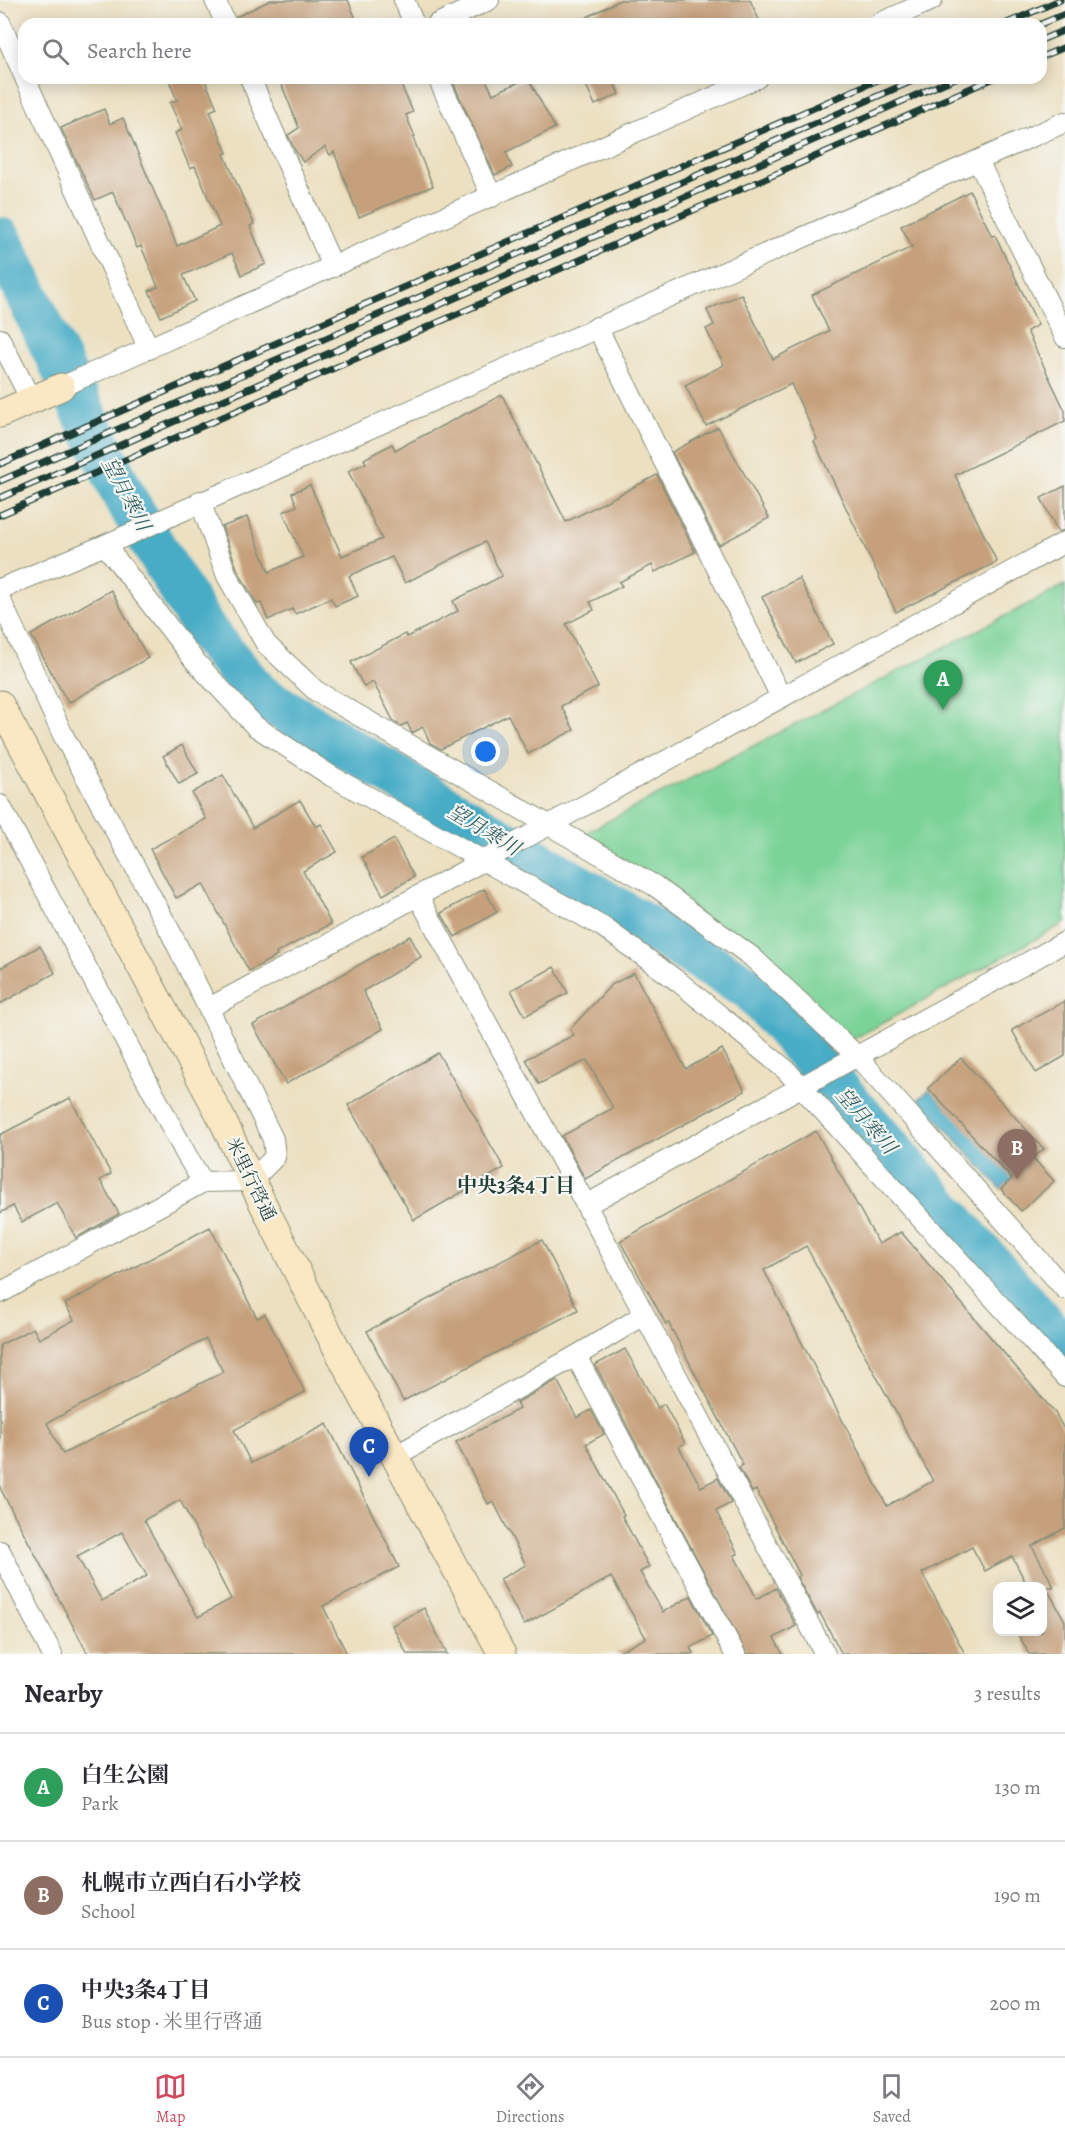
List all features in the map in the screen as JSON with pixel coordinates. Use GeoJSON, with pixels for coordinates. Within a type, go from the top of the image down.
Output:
{"type":"FeatureCollection","features":[{"type":"Feature","properties":{"kind":"street"},"geometry":{"type":"LineString","coordinates":[[215,0],[223,18]]}},
{"type":"Feature","properties":{"kind":"street"},"geometry":{"type":"LineString","coordinates":[[404,0],[412,18]]}},
{"type":"Feature","properties":{"kind":"street"},"geometry":{"type":"LineString","coordinates":[[450,18],[489,0]]}},
{"type":"Feature","properties":{"kind":"street"},"geometry":{"type":"LineString","coordinates":[[892,18],[932,0]]}},
{"type":"Feature","properties":{"kind":"street"},"geometry":{"type":"LineString","coordinates":[[0,22],[18,61]]}},
{"type":"Feature","properties":{"kind":"street"},"geometry":{"type":"LineString","coordinates":[[29,84],[149,349]]}},
{"type":"Feature","properties":{"kind":"street"},"geometry":{"type":"LineString","coordinates":[[253,84],[333,267]]}},
{"type":"Feature","properties":{"kind":"street"},"geometry":{"type":"LineString","coordinates":[[441,84],[492,197]]}},
{"type":"Feature","properties":{"kind":"street"},"geometry":{"type":"LineString","coordinates":[[0,414],[745,84]]}},
{"type":"Feature","properties":{"kind":"street"},"geometry":{"type":"LineString","coordinates":[[0,589],[1065,122]]}},
{"type":"Feature","properties":{"kind":"street"},"geometry":{"type":"LineString","coordinates":[[978,161],[1065,337]]}},
{"type":"Feature","properties":{"kind":"street"},"geometry":{"type":"LineString","coordinates":[[597,327],[781,698]]}},
{"type":"Feature","properties":{"kind":"street"},"geometry":{"type":"LineString","coordinates":[[0,339],[31,400]]}},
{"type":"Feature","properties":{"kind":"street"},"geometry":{"type":"LineString","coordinates":[[193,505],[227,576],[266,644],[316,691],[542,829],[655,886],[752,957],[851,1059],[1065,1289]]}},
{"type":"Feature","properties":{"kind":"street"},"geometry":{"type":"LineString","coordinates":[[209,1008],[542,829],[1065,542]]}},
{"type":"Feature","properties":{"kind":"street"},"geometry":{"type":"LineString","coordinates":[[105,544],[194,660],[255,726],[331,776],[492,856],[603,927],[679,982],[786,1070],[807,1083],[1065,1377]]}},
{"type":"Feature","properties":{"kind":"street"},"geometry":{"type":"LineString","coordinates":[[0,599],[63,735],[209,1008],[273,1139],[276,1157],[251,1181],[203,1182],[0,1293]]}},
{"type":"Feature","properties":{"kind":"street","name":"米里行啓通"},"geometry":{"type":"LineString","coordinates":[[0,704],[221,1117],[251,1181],[502,1654]]}},
{"type":"Feature","properties":{"kind":"street"},"geometry":{"type":"LineString","coordinates":[[0,805],[203,1182]]}},
{"type":"Feature","properties":{"kind":"street"},"geometry":{"type":"LineString","coordinates":[[418,896],[586,1205],[825,1654]]}},
{"type":"Feature","properties":{"kind":"street"},"geometry":{"type":"LineString","coordinates":[[586,1205],[1065,942]]}},
{"type":"Feature","properties":{"kind":"street"},"geometry":{"type":"LineString","coordinates":[[395,1456],[576,1356],[644,1315]]}},
{"type":"Feature","properties":{"kind":"street"},"geometry":{"type":"LineString","coordinates":[[576,1356],[735,1654]]}},
{"type":"Feature","properties":{"kind":"street"},"geometry":{"type":"LineString","coordinates":[[0,1551],[52,1654]]}},
{"type":"Feature","properties":{"kind":"green space"},"geometry":{"type":"Polygon","coordinates":[[[1065,585],[1065,923],[846,1043],[732,937],[579,836],[1065,585]]]}},
{"type":"Feature","properties":{"kind":"water"},"geometry":{"type":"Polygon","coordinates":[[[952,1069],[1034,1159],[1001,1189],[919,1099],[952,1069]]]}},
{"type":"Feature","properties":{"kind":"building"},"geometry":{"type":"Polygon","coordinates":[[[271,0],[348,0],[356,18],[236,18],[271,0]]]}},
{"type":"Feature","properties":{"kind":"building"},"geometry":{"type":"Polygon","coordinates":[[[620,0],[750,0],[758,18],[586,18],[620,0]]]}},
{"type":"Feature","properties":{"kind":"building"},"geometry":{"type":"Polygon","coordinates":[[[170,84],[207,84],[217,108],[210,111],[227,153],[224,154],[254,224],[250,226],[266,264],[242,275],[232,253],[183,275],[195,301],[161,317],[149,291],[158,287],[141,246],[137,248],[113,192],[95,200],[61,128],[104,109],[110,124],[123,118],[177,246],[220,226],[195,166],[190,168],[175,133],[182,130],[170,103],[177,100],[170,84]]]}},
{"type":"Feature","properties":{"kind":"building"},"geometry":{"type":"Polygon","coordinates":[[[281,84],[401,84],[413,112],[406,115],[415,137],[413,138],[433,186],[359,217],[334,152],[330,155],[325,147],[303,162],[288,135],[299,128],[281,84]]]}},
{"type":"Feature","properties":{"kind":"building"},"geometry":{"type":"Polygon","coordinates":[[[454,84],[488,84],[493,94],[515,84],[531,84],[555,128],[506,152],[512,167],[495,175],[454,84]]]}},
{"type":"Feature","properties":{"kind":"building"},"geometry":{"type":"Polygon","coordinates":[[[586,84],[615,84],[619,94],[595,105],[586,84]]]}},
{"type":"Feature","properties":{"kind":"building"},"geometry":{"type":"Polygon","coordinates":[[[970,191],[992,236],[995,235],[1038,325],[1027,331],[1065,411],[1065,421],[955,475],[997,562],[896,612],[814,441],[817,439],[791,384],[706,426],[685,385],[724,365],[706,329],[714,325],[707,310],[741,294],[773,359],[829,331],[812,295],[912,247],[901,226],[970,191]]]}},
{"type":"Feature","properties":{"kind":"building"},"geometry":{"type":"Polygon","coordinates":[[[502,395],[566,522],[657,475],[695,552],[655,572],[652,565],[619,582],[622,586],[590,602],[594,610],[566,624],[598,687],[561,706],[574,730],[528,754],[508,715],[441,749],[430,743],[423,727],[412,733],[407,723],[401,726],[394,722],[373,682],[364,687],[351,662],[405,634],[407,637],[458,611],[453,601],[502,576],[485,542],[405,583],[392,557],[349,576],[358,596],[335,606],[331,598],[295,614],[292,609],[268,620],[261,603],[257,604],[238,571],[222,527],[247,517],[269,572],[303,557],[283,512],[297,506],[292,493],[310,485],[342,556],[382,539],[348,471],[366,463],[364,459],[392,444],[395,450],[502,395]]]}},
{"type":"Feature","properties":{"kind":"building"},"geometry":{"type":"Polygon","coordinates":[[[718,427],[769,518],[719,545],[672,452],[718,427]]]}},
{"type":"Feature","properties":{"kind":"building"},"geometry":{"type":"Polygon","coordinates":[[[1065,486],[1065,530],[1058,532],[1041,498],[1065,486]]]}},
{"type":"Feature","properties":{"kind":"building"},"geometry":{"type":"Polygon","coordinates":[[[799,578],[833,644],[796,663],[762,597],[799,578]]]}},
{"type":"Feature","properties":{"kind":"building"},"geometry":{"type":"Polygon","coordinates":[[[111,590],[148,658],[68,703],[31,635],[111,590]]]}},
{"type":"Feature","properties":{"kind":"building"},"geometry":{"type":"Polygon","coordinates":[[[182,745],[198,774],[179,784],[163,756],[182,745]]]}},
{"type":"Feature","properties":{"kind":"building"},"geometry":{"type":"Polygon","coordinates":[[[223,775],[253,828],[300,800],[316,827],[321,824],[337,852],[303,871],[331,924],[276,953],[277,956],[249,971],[203,884],[176,898],[150,849],[206,819],[192,793],[223,775]]]}},
{"type":"Feature","properties":{"kind":"building"},"geometry":{"type":"Polygon","coordinates":[[[394,839],[414,877],[383,895],[362,857],[394,839]]]}},
{"type":"Feature","properties":{"kind":"building"},"geometry":{"type":"Polygon","coordinates":[[[484,889],[497,912],[455,937],[441,913],[484,889]]]}},
{"type":"Feature","properties":{"kind":"building"},"geometry":{"type":"Polygon","coordinates":[[[410,936],[421,957],[363,991],[383,1029],[286,1084],[253,1025],[410,936]]]}},
{"type":"Feature","properties":{"kind":"building"},"geometry":{"type":"Polygon","coordinates":[[[40,946],[55,973],[0,1004],[0,968],[40,946]]]}},
{"type":"Feature","properties":{"kind":"building"},"geometry":{"type":"Polygon","coordinates":[[[554,967],[568,993],[525,1016],[511,990],[554,967]]]}},
{"type":"Feature","properties":{"kind":"building"},"geometry":{"type":"Polygon","coordinates":[[[634,973],[686,1069],[722,1049],[745,1091],[585,1179],[562,1136],[613,1108],[587,1060],[539,1084],[526,1059],[574,1035],[570,1029],[611,985],[634,973]]]}},
{"type":"Feature","properties":{"kind":"building"},"geometry":{"type":"Polygon","coordinates":[[[1065,1001],[1065,1056],[1036,1073],[1012,1030],[1065,1001]]]}},
{"type":"Feature","properties":{"kind":"building"},"geometry":{"type":"Polygon","coordinates":[[[438,1053],[504,1168],[414,1220],[348,1105],[438,1053]]]}},
{"type":"Feature","properties":{"kind":"building"},"geometry":{"type":"Polygon","coordinates":[[[961,1058],[1044,1149],[1033,1158],[1054,1181],[1021,1211],[1001,1189],[1012,1179],[928,1088],[961,1058]]]}},
{"type":"Feature","properties":{"kind":"building"},"geometry":{"type":"Polygon","coordinates":[[[70,1098],[111,1174],[100,1180],[119,1214],[76,1238],[57,1203],[22,1222],[13,1206],[0,1213],[0,1135],[70,1098]]]}},
{"type":"Feature","properties":{"kind":"building"},"geometry":{"type":"Polygon","coordinates":[[[816,1131],[879,1244],[901,1232],[1055,1413],[1065,1431],[1065,1528],[1032,1546],[1054,1587],[1047,1587],[1047,1582],[1025,1582],[1012,1556],[985,1571],[972,1547],[922,1573],[965,1654],[842,1654],[797,1577],[800,1575],[756,1490],[752,1492],[739,1467],[743,1465],[668,1322],[666,1324],[620,1241],[816,1131]],[[806,1246],[764,1270],[887,1506],[933,1481],[806,1246]]]}},
{"type":"Feature","properties":{"kind":"building"},"geometry":{"type":"Polygon","coordinates":[[[210,1227],[257,1318],[265,1314],[305,1392],[234,1430],[251,1463],[327,1424],[399,1567],[323,1606],[347,1654],[88,1654],[0,1488],[0,1345],[33,1328],[39,1339],[74,1320],[65,1304],[210,1227]],[[206,1339],[47,1423],[63,1454],[223,1372],[206,1339]],[[180,1500],[144,1520],[198,1617],[231,1599],[180,1500]],[[122,1532],[77,1556],[102,1601],[147,1576],[122,1532]]]}},
{"type":"Feature","properties":{"kind":"building"},"geometry":{"type":"Polygon","coordinates":[[[542,1240],[578,1310],[403,1401],[367,1331],[542,1240]]]}},
{"type":"Feature","properties":{"kind":"building"},"geometry":{"type":"Polygon","coordinates":[[[625,1349],[658,1408],[664,1404],[685,1443],[679,1447],[701,1487],[718,1478],[731,1503],[716,1511],[738,1554],[734,1555],[757,1599],[776,1588],[796,1626],[774,1638],[783,1654],[747,1654],[595,1365],[625,1349]]]}},
{"type":"Feature","properties":{"kind":"building"},"geometry":{"type":"Polygon","coordinates":[[[557,1380],[577,1418],[591,1410],[604,1434],[586,1444],[649,1567],[640,1572],[663,1612],[691,1596],[712,1636],[690,1648],[694,1654],[615,1654],[646,1638],[611,1577],[524,1625],[500,1579],[526,1565],[493,1501],[488,1504],[456,1442],[519,1409],[516,1403],[557,1380]]]}},
{"type":"Feature","properties":{"kind":"building"},"geometry":{"type":"Polygon","coordinates":[[[1047,1589],[1065,1621],[1065,1654],[1029,1654],[1019,1636],[1047,1636],[1047,1589]]]}},
{"type":"Feature","properties":{"kind":"building"},"geometry":{"type":"Polygon","coordinates":[[[424,1608],[447,1654],[407,1654],[392,1625],[424,1608]]]}},
{"type":"Feature","properties":{"kind":"waterway","name":"望月寒川"},"geometry":{"type":"LineString","coordinates":[[0,239],[125,498],[204,629],[259,695],[751,989],[1065,1349]]}},
{"type":"Feature","properties":{"kind":"railway"},"geometry":{"type":"LineString","coordinates":[[1019,18],[1060,0]]}},
{"type":"Feature","properties":{"kind":"railway"},"geometry":{"type":"LineString","coordinates":[[1047,22],[1065,14]]}},
{"type":"Feature","properties":{"kind":"railway"},"geometry":{"type":"LineString","coordinates":[[1047,38],[1065,30]]}},
{"type":"Feature","properties":{"kind":"railway"},"geometry":{"type":"LineString","coordinates":[[1047,54],[1065,47]]}},
{"type":"Feature","properties":{"kind":"railway"},"geometry":{"type":"LineString","coordinates":[[0,464],[868,84]]}},
{"type":"Feature","properties":{"kind":"railway"},"geometry":{"type":"LineString","coordinates":[[0,481],[905,84]]}},
{"type":"Feature","properties":{"kind":"railway"},"geometry":{"type":"LineString","coordinates":[[0,498],[941,84]]}},
{"type":"Feature","properties":{"kind":"railway"},"geometry":{"type":"LineString","coordinates":[[0,515],[980,84]]}},
{"type":"Feature","properties":{"kind":"place","name":"白生公園"},"geometry":{"type":"Point","coordinates":[943,710]}},
{"type":"Feature","properties":{"kind":"place","name":"札幌市立西白石小学校"},"geometry":{"type":"Point","coordinates":[1017,1179]}},
{"type":"Feature","properties":{"kind":"place","name":"中央3条4丁目"},"geometry":{"type":"Point","coordinates":[369,1477]}},
{"type":"Feature","properties":{"kind":"district","name":"中央3条4丁目"},"geometry":{"type":"Point","coordinates":[516,1185]}}]}
